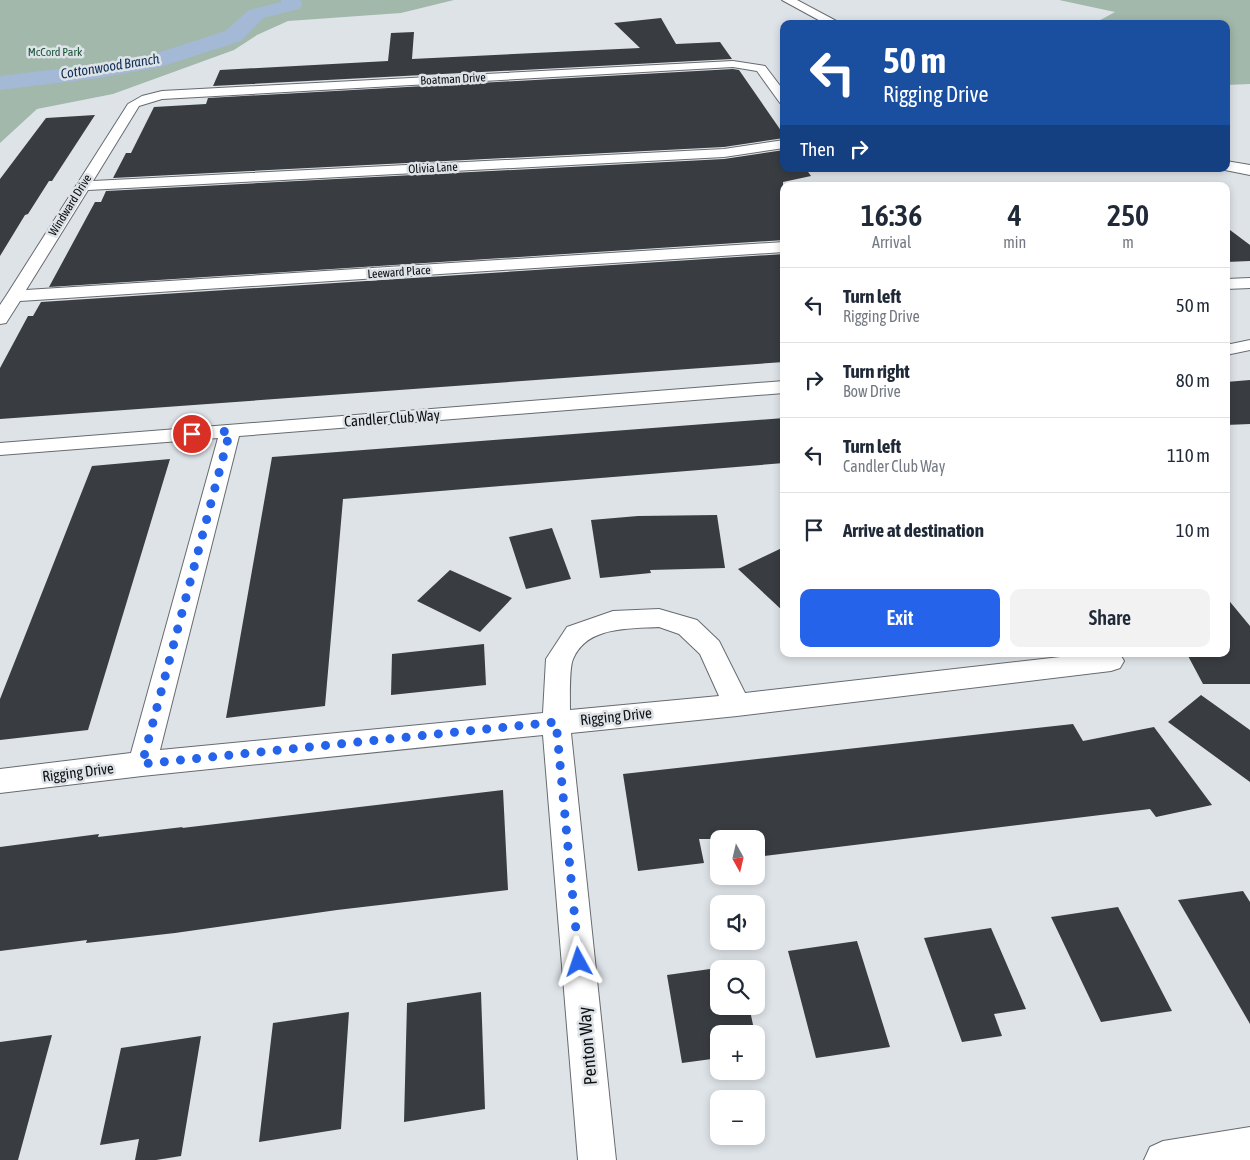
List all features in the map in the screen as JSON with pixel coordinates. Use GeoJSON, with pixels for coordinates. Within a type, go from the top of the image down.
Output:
{"type":"FeatureCollection","features":[{"type":"Feature","properties":{"kind":"street"},"geometry":{"type":"LineString","coordinates":[[783,4],[805,20]]}},
{"type":"Feature","properties":{"kind":"street"},"geometry":{"type":"LineString","coordinates":[[783,4],[825,20]]}},
{"type":"Feature","properties":{"kind":"street","name":"Boatman Drive"},"geometry":{"type":"LineString","coordinates":[[146,98],[162,95],[733,64],[760,68],[780,95]]}},
{"type":"Feature","properties":{"kind":"street","name":"Windward Drive"},"geometry":{"type":"LineString","coordinates":[[0,319],[134,104],[146,98]]}},
{"type":"Feature","properties":{"kind":"street","name":"Olivia Lane"},"geometry":{"type":"LineString","coordinates":[[82,186],[724,153],[780,145]]}},
{"type":"Feature","properties":{"kind":"street"},"geometry":{"type":"LineString","coordinates":[[1230,158],[1250,160]]}},
{"type":"Feature","properties":{"kind":"street"},"geometry":{"type":"LineString","coordinates":[[1230,167],[1250,170]]}},
{"type":"Feature","properties":{"kind":"street","name":"Leeward Place"},"geometry":{"type":"LineString","coordinates":[[14,296],[780,247]]}},
{"type":"Feature","properties":{"kind":"street"},"geometry":{"type":"LineString","coordinates":[[1230,284],[1250,283]]}},
{"type":"Feature","properties":{"kind":"street"},"geometry":{"type":"LineString","coordinates":[[1230,349],[1250,345]]}},
{"type":"Feature","properties":{"kind":"street","name":"Candler Club Way"},"geometry":{"type":"LineString","coordinates":[[0,449],[780,388]]}},
{"type":"Feature","properties":{"kind":"street"},"geometry":{"type":"LineString","coordinates":[[142,764],[230,431]]}},
{"type":"Feature","properties":{"kind":"street","name":"Penton Way"},"geometry":{"type":"LineString","coordinates":[[597,1160],[556,722],[559,660],[576,634],[613,620],[659,618],[688,626],[710,648],[737,705]]}},
{"type":"Feature","properties":{"kind":"street","name":"Rigging Drive"},"geometry":{"type":"LineString","coordinates":[[0,781],[142,764],[737,705],[1109,657]]}},
{"type":"Feature","properties":{"kind":"street"},"geometry":{"type":"LineString","coordinates":[[1164,1160],[1250,1146]]}},
{"type":"Feature","properties":{"kind":"green space","name":"McCord Park"},"geometry":{"type":"Polygon","coordinates":[[[0,0],[454,0],[401,13],[288,21],[257,35],[234,50],[113,94],[37,109],[0,143],[0,0]]]}},
{"type":"Feature","properties":{"kind":"green space"},"geometry":{"type":"Polygon","coordinates":[[[1059,0],[1250,0],[1250,84],[1230,85],[1230,20],[1100,20],[1115,12],[1059,0]]]}},
{"type":"Feature","properties":{"kind":"building"},"geometry":{"type":"Polygon","coordinates":[[[661,18],[676,44],[720,42],[732,59],[213,86],[220,70],[388,61],[391,33],[414,32],[412,59],[640,48],[614,23],[661,18]]]}},
{"type":"Feature","properties":{"kind":"building"},"geometry":{"type":"Polygon","coordinates":[[[733,69],[739,70],[780,129],[780,139],[724,147],[113,178],[126,153],[131,153],[154,107],[206,104],[208,98],[733,69]]]}},
{"type":"Feature","properties":{"kind":"building"},"geometry":{"type":"Polygon","coordinates":[[[95,115],[52,181],[49,181],[28,214],[25,215],[0,256],[0,179],[46,118],[95,115]]]}},
{"type":"Feature","properties":{"kind":"building"},"geometry":{"type":"Polygon","coordinates":[[[780,151],[780,172],[808,172],[811,176],[780,182],[780,240],[49,287],[95,202],[101,202],[106,191],[724,159],[780,151]]]}},
{"type":"Feature","properties":{"kind":"building"},"geometry":{"type":"Polygon","coordinates":[[[1230,230],[1250,245],[1250,261],[1230,262],[1230,230]]]}},
{"type":"Feature","properties":{"kind":"building"},"geometry":{"type":"Polygon","coordinates":[[[780,254],[780,362],[0,419],[0,368],[28,316],[33,316],[41,302],[780,254]]]}},
{"type":"Feature","properties":{"kind":"building"},"geometry":{"type":"Polygon","coordinates":[[[1250,380],[1250,424],[1230,425],[1230,382],[1250,380]]]}},
{"type":"Feature","properties":{"kind":"building"},"geometry":{"type":"Polygon","coordinates":[[[780,418],[780,463],[343,499],[325,706],[226,718],[272,457],[780,418]]]}},
{"type":"Feature","properties":{"kind":"building"},"geometry":{"type":"Polygon","coordinates":[[[170,459],[88,730],[0,740],[0,699],[92,466],[170,459]]]}},
{"type":"Feature","properties":{"kind":"building"},"geometry":{"type":"Polygon","coordinates":[[[717,515],[725,568],[650,570],[651,573],[600,578],[591,520],[638,516],[717,515]]]}},
{"type":"Feature","properties":{"kind":"building"},"geometry":{"type":"Polygon","coordinates":[[[552,528],[571,579],[526,589],[509,537],[552,528]]]}},
{"type":"Feature","properties":{"kind":"building"},"geometry":{"type":"Polygon","coordinates":[[[780,549],[780,608],[738,569],[780,549]]]}},
{"type":"Feature","properties":{"kind":"building"},"geometry":{"type":"Polygon","coordinates":[[[450,570],[512,598],[480,632],[417,601],[450,570]]]}},
{"type":"Feature","properties":{"kind":"building"},"geometry":{"type":"Polygon","coordinates":[[[1230,602],[1250,626],[1250,684],[1203,684],[1189,657],[1230,657],[1230,602]]]}},
{"type":"Feature","properties":{"kind":"building"},"geometry":{"type":"Polygon","coordinates":[[[484,644],[486,685],[391,695],[392,654],[484,644]]]}},
{"type":"Feature","properties":{"kind":"building"},"geometry":{"type":"Polygon","coordinates":[[[1201,695],[1250,730],[1250,782],[1168,722],[1201,695]]]}},
{"type":"Feature","properties":{"kind":"building"},"geometry":{"type":"Polygon","coordinates":[[[1073,724],[1083,741],[1154,727],[1212,805],[1156,817],[1150,809],[765,856],[765,830],[710,830],[710,839],[699,839],[704,863],[638,871],[623,774],[1073,724]]]}},
{"type":"Feature","properties":{"kind":"building"},"geometry":{"type":"Polygon","coordinates":[[[503,790],[508,890],[337,910],[175,933],[86,943],[87,940],[0,951],[0,847],[99,834],[98,837],[503,790]]]}},
{"type":"Feature","properties":{"kind":"building"},"geometry":{"type":"Polygon","coordinates":[[[1243,891],[1250,902],[1250,1024],[1178,900],[1243,891]]]}},
{"type":"Feature","properties":{"kind":"building"},"geometry":{"type":"Polygon","coordinates":[[[1118,907],[1172,1011],[1101,1022],[1051,917],[1118,907]]]}},
{"type":"Feature","properties":{"kind":"building"},"geometry":{"type":"Polygon","coordinates":[[[991,928],[1026,1009],[994,1014],[1002,1036],[962,1042],[924,938],[991,928]]]}},
{"type":"Feature","properties":{"kind":"building"},"geometry":{"type":"Polygon","coordinates":[[[857,941],[890,1047],[816,1058],[788,951],[857,941]]]}},
{"type":"Feature","properties":{"kind":"building"},"geometry":{"type":"Polygon","coordinates":[[[710,969],[710,1015],[751,1015],[753,1025],[710,1025],[710,1059],[682,1063],[667,975],[710,969]]]}},
{"type":"Feature","properties":{"kind":"building"},"geometry":{"type":"Polygon","coordinates":[[[481,992],[485,1109],[404,1122],[407,1003],[481,992]]]}},
{"type":"Feature","properties":{"kind":"building"},"geometry":{"type":"Polygon","coordinates":[[[349,1012],[341,1129],[259,1142],[273,1023],[349,1012]]]}},
{"type":"Feature","properties":{"kind":"building"},"geometry":{"type":"Polygon","coordinates":[[[52,1035],[18,1160],[0,1160],[0,1042],[52,1035]]]}},
{"type":"Feature","properties":{"kind":"building"},"geometry":{"type":"Polygon","coordinates":[[[201,1036],[181,1156],[156,1160],[135,1160],[139,1139],[100,1145],[121,1048],[201,1036]]]}},
{"type":"Feature","properties":{"kind":"waterway","name":"Cottonwood Branch"},"geometry":{"type":"LineString","coordinates":[[0,83],[99,71],[152,62],[233,36],[256,14],[292,5],[291,0]]}},
{"type":"Feature","properties":{"kind":"route"},"geometry":{"type":"LineString","coordinates":[[192,434],[230,431],[142,764],[556,722],[579,962]]}}]}
